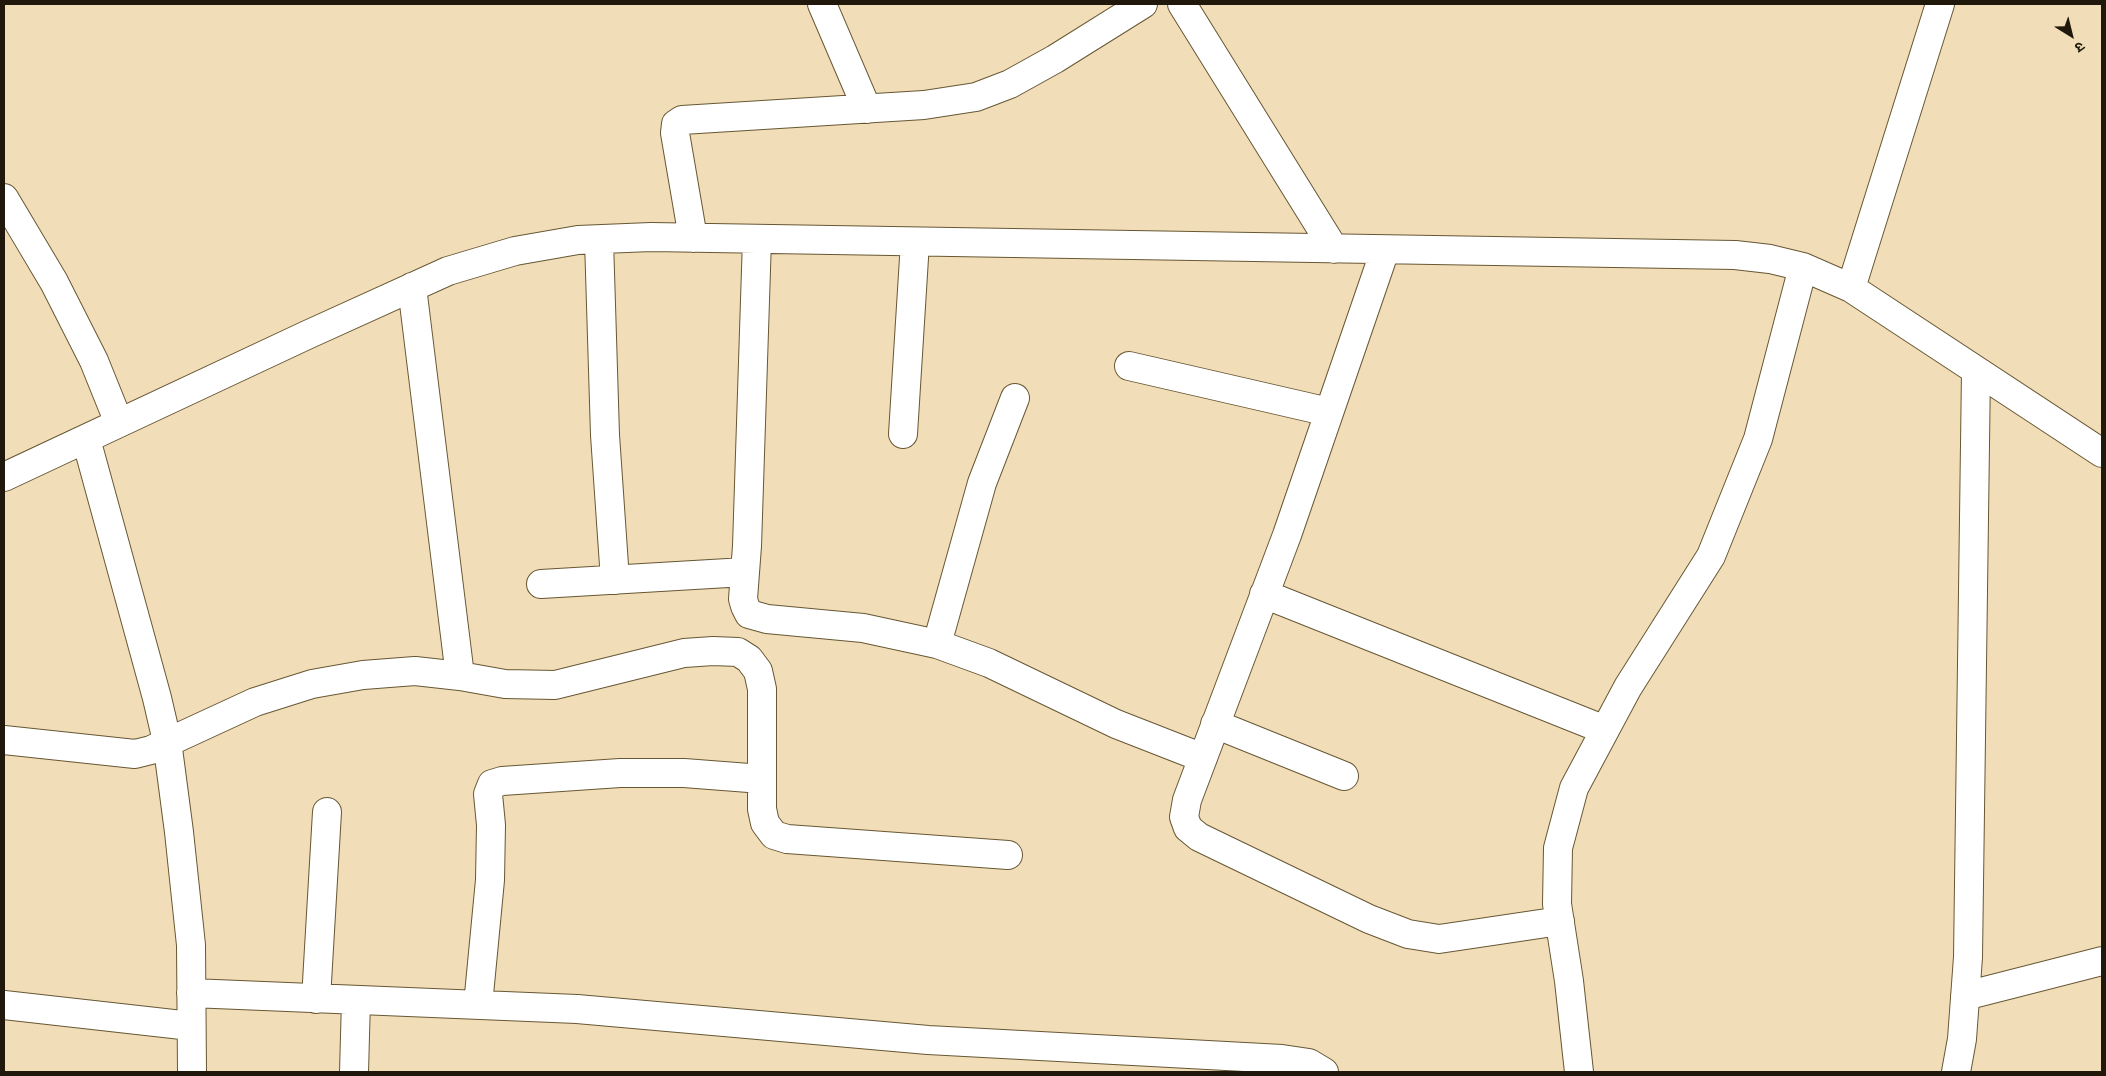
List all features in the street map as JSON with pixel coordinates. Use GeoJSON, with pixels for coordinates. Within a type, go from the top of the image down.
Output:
{"type":"FeatureCollection","features":[{"type":"Feature","properties":{"kind":"street"},"geometry":{"type":"LineString","coordinates":[[822,4],[868,109]]}},
{"type":"Feature","properties":{"kind":"street"},"geometry":{"type":"LineString","coordinates":[[693,238],[675,133],[676,124],[682,120],[924,106],[976,97],[1002,87],[1055,60],[1143,4]]}},
{"type":"Feature","properties":{"kind":"street"},"geometry":{"type":"LineString","coordinates":[[1182,4],[1334,250]]}},
{"type":"Feature","properties":{"kind":"street"},"geometry":{"type":"LineString","coordinates":[[1851,288],[1940,4]]}},
{"type":"Feature","properties":{"kind":"street"},"geometry":{"type":"LineString","coordinates":[[4,198],[63,299],[94,361],[119,423]]}},
{"type":"Feature","properties":{"kind":"street"},"geometry":{"type":"LineString","coordinates":[[4,477],[448,272],[515,251],[578,240],[693,238],[1334,250],[1735,255],[1770,259],[1803,267],[1851,288],[2102,454]]}},
{"type":"Feature","properties":{"kind":"street"},"geometry":{"type":"LineString","coordinates":[[757,239],[743,599],[749,614],[757,617],[863,628],[936,644],[989,663],[1116,724],[1203,758]]}},
{"type":"Feature","properties":{"kind":"street"},"geometry":{"type":"LineString","coordinates":[[599,240],[605,435],[615,580]]}},
{"type":"Feature","properties":{"kind":"street"},"geometry":{"type":"LineString","coordinates":[[904,434],[915,242]]}},
{"type":"Feature","properties":{"kind":"street"},"geometry":{"type":"LineString","coordinates":[[1385,250],[1264,594],[1187,800],[1184,817],[1188,828],[1199,837],[1370,919],[1408,934],[1439,939],[1560,921]]}},
{"type":"Feature","properties":{"kind":"street"},"geometry":{"type":"LineString","coordinates":[[1579,1072],[1569,981],[1557,904],[1558,848],[1574,788],[1628,686],[1711,556],[1758,439],[1803,267]]}},
{"type":"Feature","properties":{"kind":"street"},"geometry":{"type":"LineString","coordinates":[[412,287],[460,676]]}},
{"type":"Feature","properties":{"kind":"street"},"geometry":{"type":"LineString","coordinates":[[1129,366],[1329,412]]}},
{"type":"Feature","properties":{"kind":"street"},"geometry":{"type":"LineString","coordinates":[[1956,1072],[1962,1039],[1968,957],[1976,371]]}},
{"type":"Feature","properties":{"kind":"street"},"geometry":{"type":"LineString","coordinates":[[936,644],[982,483],[1015,398]]}},
{"type":"Feature","properties":{"kind":"street"},"geometry":{"type":"LineString","coordinates":[[86,439],[166,741],[179,832],[190,935],[192,1072]]}},
{"type":"Feature","properties":{"kind":"street"},"geometry":{"type":"LineString","coordinates":[[541,584],[745,572]]}},
{"type":"Feature","properties":{"kind":"street"},"geometry":{"type":"LineString","coordinates":[[1264,594],[1604,730]]}},
{"type":"Feature","properties":{"kind":"street"},"geometry":{"type":"LineString","coordinates":[[4,740],[135,754],[151,750],[166,741],[255,702],[312,684],[362,675],[415,671],[505,684],[555,686],[684,653],[738,652],[749,659],[758,671],[762,689],[762,808],[765,823],[774,835],[787,839],[1008,855]]}},
{"type":"Feature","properties":{"kind":"street"},"geometry":{"type":"LineString","coordinates":[[1216,724],[1344,776]]}},
{"type":"Feature","properties":{"kind":"street"},"geometry":{"type":"LineString","coordinates":[[478,1005],[490,880],[491,825],[488,794],[492,784],[502,780],[620,772],[684,773],[762,779]]}},
{"type":"Feature","properties":{"kind":"street"},"geometry":{"type":"LineString","coordinates":[[316,998],[327,812]]}},
{"type":"Feature","properties":{"kind":"street"},"geometry":{"type":"LineString","coordinates":[[1965,996],[2102,961]]}},
{"type":"Feature","properties":{"kind":"street"},"geometry":{"type":"LineString","coordinates":[[191,994],[577,1009],[928,1040],[1282,1060],[1309,1063],[1324,1072]]}},
{"type":"Feature","properties":{"kind":"street"},"geometry":{"type":"LineString","coordinates":[[354,1072],[356,1000]]}},
{"type":"Feature","properties":{"kind":"street"},"geometry":{"type":"LineString","coordinates":[[4,1005],[191,1026]]}}]}
